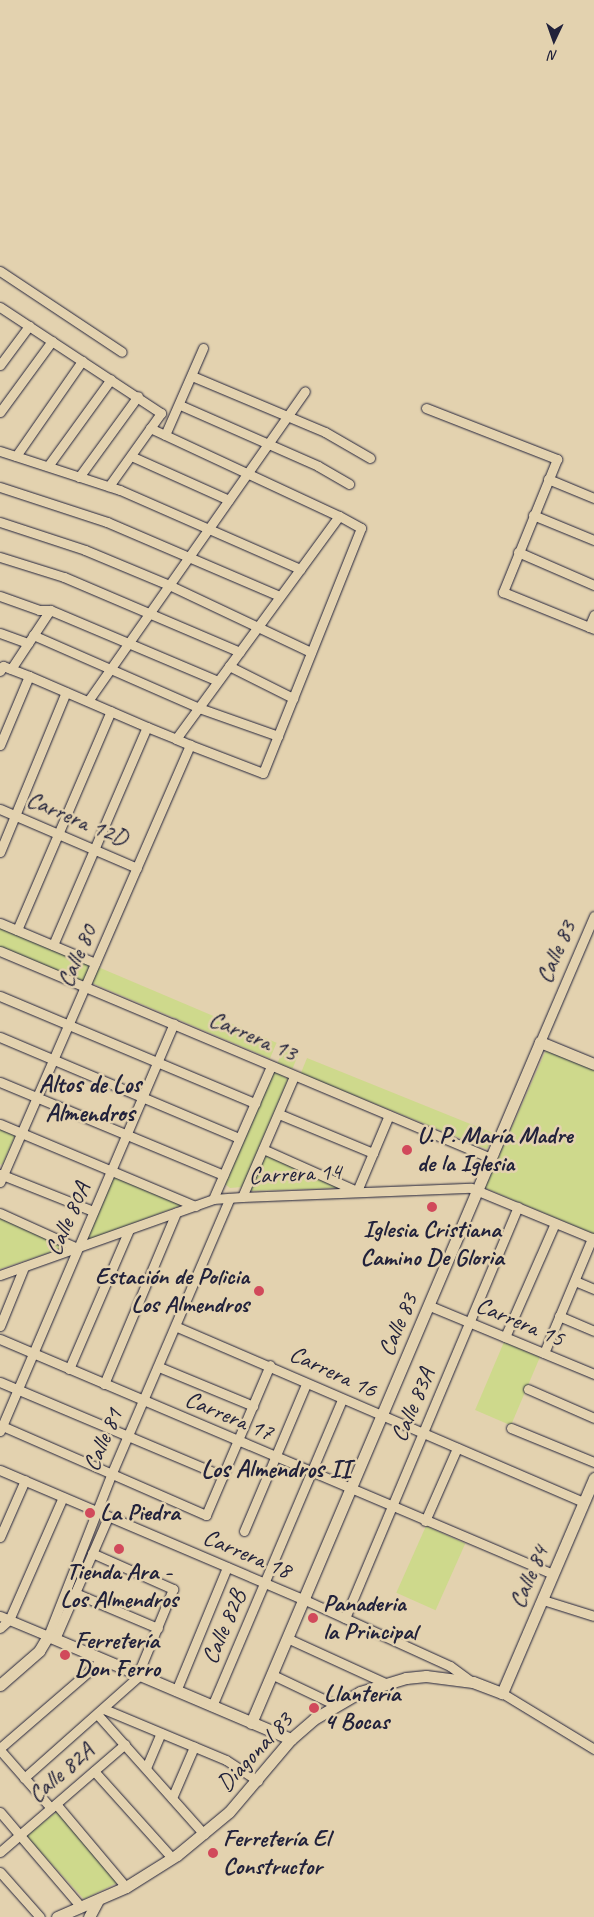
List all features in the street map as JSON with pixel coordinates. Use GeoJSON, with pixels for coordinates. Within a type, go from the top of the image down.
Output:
{"type":"FeatureCollection","features":[{"type":"Feature","properties":{"kind":"street"},"geometry":{"type":"LineString","coordinates":[[0,271],[122,352]]}},
{"type":"Feature","properties":{"kind":"street"},"geometry":{"type":"LineString","coordinates":[[0,308],[138,396],[161,413],[109,486]]}},
{"type":"Feature","properties":{"kind":"street"},"geometry":{"type":"LineString","coordinates":[[0,365],[29,326]]}},
{"type":"Feature","properties":{"kind":"street"},"geometry":{"type":"LineString","coordinates":[[0,412],[52,342]]}},
{"type":"Feature","properties":{"kind":"street"},"geometry":{"type":"LineString","coordinates":[[165,435],[204,348]]}},
{"type":"Feature","properties":{"kind":"street"},"geometry":{"type":"LineString","coordinates":[[16,456],[82,361]]}},
{"type":"Feature","properties":{"kind":"street"},"geometry":{"type":"LineString","coordinates":[[192,376],[325,432],[370,458]]}},
{"type":"Feature","properties":{"kind":"street"},"geometry":{"type":"LineString","coordinates":[[48,466],[111,379]]}},
{"type":"Feature","properties":{"kind":"street"},"geometry":{"type":"LineString","coordinates":[[88,701],[305,391]]}},
{"type":"Feature","properties":{"kind":"street"},"geometry":{"type":"LineString","coordinates":[[80,477],[138,396]]}},
{"type":"Feature","properties":{"kind":"street"},"geometry":{"type":"LineString","coordinates":[[180,405],[267,446],[318,466],[349,484]]}},
{"type":"Feature","properties":{"kind":"street"},"geometry":{"type":"LineString","coordinates":[[426,408],[558,458],[503,592],[592,628],[594,615]]}},
{"type":"Feature","properties":{"kind":"street"},"geometry":{"type":"LineString","coordinates":[[0,671],[3,666],[11,669],[190,745],[263,772],[361,528],[150,428]]}},
{"type":"Feature","properties":{"kind":"street"},"geometry":{"type":"LineString","coordinates":[[0,451],[109,486],[210,528],[300,569]]}},
{"type":"Feature","properties":{"kind":"street"},"geometry":{"type":"LineString","coordinates":[[131,456],[229,500]]}},
{"type":"Feature","properties":{"kind":"street"},"geometry":{"type":"LineString","coordinates":[[548,479],[594,498]]}},
{"type":"Feature","properties":{"kind":"street"},"geometry":{"type":"LineString","coordinates":[[0,487],[107,522],[280,596]]}},
{"type":"Feature","properties":{"kind":"street"},"geometry":{"type":"LineString","coordinates":[[533,515],[594,540]]}},
{"type":"Feature","properties":{"kind":"street"},"geometry":{"type":"LineString","coordinates":[[176,739],[339,516]]}},
{"type":"Feature","properties":{"kind":"street"},"geometry":{"type":"LineString","coordinates":[[0,522],[85,550],[169,585],[311,652]]}},
{"type":"Feature","properties":{"kind":"street"},"geometry":{"type":"LineString","coordinates":[[518,552],[594,585]]}},
{"type":"Feature","properties":{"kind":"street"},"geometry":{"type":"LineString","coordinates":[[0,557],[64,578],[240,652]]}},
{"type":"Feature","properties":{"kind":"street"},"geometry":{"type":"LineString","coordinates":[[0,596],[39,610],[50,610],[218,681]]}},
{"type":"Feature","properties":{"kind":"street"},"geometry":{"type":"LineString","coordinates":[[11,669],[50,610]]}},
{"type":"Feature","properties":{"kind":"street"},"geometry":{"type":"LineString","coordinates":[[0,633],[28,643]]}},
{"type":"Feature","properties":{"kind":"street"},"geometry":{"type":"LineString","coordinates":[[33,635],[199,708],[278,736]]}},
{"type":"Feature","properties":{"kind":"street"},"geometry":{"type":"LineString","coordinates":[[229,666],[293,698]]}},
{"type":"Feature","properties":{"kind":"street"},"geometry":{"type":"LineString","coordinates":[[0,745],[29,676]]}},
{"type":"Feature","properties":{"kind":"street"},"geometry":{"type":"LineString","coordinates":[[0,852],[66,692]]}},
{"type":"Feature","properties":{"kind":"street"},"geometry":{"type":"LineString","coordinates":[[17,930],[56,834],[111,711]]}},
{"type":"Feature","properties":{"kind":"street"},"geometry":{"type":"LineString","coordinates":[[53,945],[147,727]]}},
{"type":"Feature","properties":{"kind":"street","name":"Calle 80"},"geometry":{"type":"LineString","coordinates":[[1,1177],[70,1027],[95,963],[190,745]]}},
{"type":"Feature","properties":{"kind":"street","name":"Carrera 12D"},"geometry":{"type":"LineString","coordinates":[[0,810],[137,868]]}},
{"type":"Feature","properties":{"kind":"street","name":"Calle 83"},"geometry":{"type":"LineString","coordinates":[[252,1723],[594,916]]}},
{"type":"Feature","properties":{"kind":"street"},"geometry":{"type":"LineString","coordinates":[[0,923],[95,963]]}},
{"type":"Feature","properties":{"kind":"street","name":"Carrera 13"},"geometry":{"type":"LineString","coordinates":[[0,951],[491,1158]]}},
{"type":"Feature","properties":{"kind":"street"},"geometry":{"type":"LineString","coordinates":[[0,996],[70,1027],[158,1061],[255,1103]]}},
{"type":"Feature","properties":{"kind":"street","name":"Calle 80A"},"geometry":{"type":"LineString","coordinates":[[1,1428],[174,1024]]}},
{"type":"Feature","properties":{"kind":"street"},"geometry":{"type":"LineString","coordinates":[[0,1037],[239,1138]]}},
{"type":"Feature","properties":{"kind":"street"},"geometry":{"type":"LineString","coordinates":[[540,1042],[594,1064]]}},
{"type":"Feature","properties":{"kind":"street"},"geometry":{"type":"LineString","coordinates":[[213,1199],[271,1066]]}},
{"type":"Feature","properties":{"kind":"street"},"geometry":{"type":"LineString","coordinates":[[242,1197],[294,1076]]}},
{"type":"Feature","properties":{"kind":"street"},"geometry":{"type":"LineString","coordinates":[[0,1082],[128,1134],[223,1176]]}},
{"type":"Feature","properties":{"kind":"street","name":"Carrera 14"},"geometry":{"type":"LineString","coordinates":[[278,1114],[373,1152]]}},
{"type":"Feature","properties":{"kind":"street"},"geometry":{"type":"LineString","coordinates":[[263,1150],[357,1191],[390,1115]]}},
{"type":"Feature","properties":{"kind":"street"},"geometry":{"type":"LineString","coordinates":[[0,1124],[195,1206]]}},
{"type":"Feature","properties":{"kind":"street"},"geometry":{"type":"LineString","coordinates":[[1,1177],[93,1211]]}},
{"type":"Feature","properties":{"kind":"street","name":"Carrera 14"},"geometry":{"type":"LineString","coordinates":[[0,1274],[130,1230],[213,1199],[242,1197],[471,1188],[593,1239]]}},
{"type":"Feature","properties":{"kind":"street","name":"Calle 81"},"geometry":{"type":"LineString","coordinates":[[52,1638],[111,1474],[142,1401],[159,1367],[230,1198]]}},
{"type":"Feature","properties":{"kind":"street","name":"Calle 83A"},"geometry":{"type":"LineString","coordinates":[[345,1618],[518,1207]]}},
{"type":"Feature","properties":{"kind":"street"},"geometry":{"type":"LineString","coordinates":[[104,1384],[176,1213]]}},
{"type":"Feature","properties":{"kind":"street"},"geometry":{"type":"LineString","coordinates":[[0,1214],[77,1248]]}},
{"type":"Feature","properties":{"kind":"street"},"geometry":{"type":"LineString","coordinates":[[505,1337],[555,1223]]}},
{"type":"Feature","properties":{"kind":"street"},"geometry":{"type":"LineString","coordinates":[[69,1369],[130,1230]]}},
{"type":"Feature","properties":{"kind":"street"},"geometry":{"type":"LineString","coordinates":[[544,1353],[593,1239]]}},
{"type":"Feature","properties":{"kind":"street"},"geometry":{"type":"LineString","coordinates":[[0,1326],[24,1267]]}},
{"type":"Feature","properties":{"kind":"street"},"geometry":{"type":"LineString","coordinates":[[574,1281],[594,1289]]}},
{"type":"Feature","properties":{"kind":"street","name":"Carrera 15"},"geometry":{"type":"LineString","coordinates":[[430,1306],[594,1374]]}},
{"type":"Feature","properties":{"kind":"street"},"geometry":{"type":"LineString","coordinates":[[559,1316],[594,1331]]}},
{"type":"Feature","properties":{"kind":"street","name":"Carrera 16"},"geometry":{"type":"LineString","coordinates":[[176,1327],[270,1365],[306,1384],[583,1502]]}},
{"type":"Feature","properties":{"kind":"street","name":"Carrera 17"},"geometry":{"type":"LineString","coordinates":[[0,1339],[238,1442],[553,1574]]}},
{"type":"Feature","properties":{"kind":"street"},"geometry":{"type":"LineString","coordinates":[[1,1428],[206,1515],[270,1365]]}},
{"type":"Feature","properties":{"kind":"street"},"geometry":{"type":"LineString","coordinates":[[159,1367],[253,1406]]}},
{"type":"Feature","properties":{"kind":"street"},"geometry":{"type":"LineString","coordinates":[[0,1382],[223,1476]]}},
{"type":"Feature","properties":{"kind":"street"},"geometry":{"type":"LineString","coordinates":[[244,1530],[306,1384]]}},
{"type":"Feature","properties":{"kind":"street"},"geometry":{"type":"LineString","coordinates":[[528,1389],[594,1418]]}},
{"type":"Feature","properties":{"kind":"street","name":"Calle 82B"},"geometry":{"type":"LineString","coordinates":[[212,1706],[342,1399]]}},
{"type":"Feature","properties":{"kind":"street"},"geometry":{"type":"LineString","coordinates":[[511,1428],[594,1462]]}},
{"type":"Feature","properties":{"kind":"street"},"geometry":{"type":"LineString","coordinates":[[425,1521],[457,1448]]}},
{"type":"Feature","properties":{"kind":"street","name":"Carrera 18"},"geometry":{"type":"LineString","coordinates":[[0,1470],[305,1600],[450,1666],[473,1682]]}},
{"type":"Feature","properties":{"kind":"street","name":"Calle 84"},"geometry":{"type":"LineString","coordinates":[[502,1693],[594,1478]]}},
{"type":"Feature","properties":{"kind":"street"},"geometry":{"type":"LineString","coordinates":[[0,1537],[25,1480]]}},
{"type":"Feature","properties":{"kind":"street"},"geometry":{"type":"LineString","coordinates":[[0,1628],[62,1497]]}},
{"type":"Feature","properties":{"kind":"street","name":"Calle 81"},"geometry":{"type":"LineString","coordinates":[[0,1685],[52,1638],[75,1593],[108,1517]]}},
{"type":"Feature","properties":{"kind":"street"},"geometry":{"type":"LineString","coordinates":[[24,1778],[139,1675],[173,1589],[92,1553]]}},
{"type":"Feature","properties":{"kind":"street"},"geometry":{"type":"LineString","coordinates":[[176,1690],[227,1567]]}},
{"type":"Feature","properties":{"kind":"street"},"geometry":{"type":"LineString","coordinates":[[75,1593],[158,1628]]}},
{"type":"Feature","properties":{"kind":"street"},"geometry":{"type":"LineString","coordinates":[[542,1600],[594,1616]]}},
{"type":"Feature","properties":{"kind":"street"},"geometry":{"type":"LineString","coordinates":[[4,1618],[291,1739]]}},
{"type":"Feature","properties":{"kind":"street"},"geometry":{"type":"LineString","coordinates":[[289,1639],[385,1683]]}},
{"type":"Feature","properties":{"kind":"street"},"geometry":{"type":"LineString","coordinates":[[102,1659],[0,1749],[24,1778],[53,1806],[126,1887]]}},
{"type":"Feature","properties":{"kind":"street"},"geometry":{"type":"LineString","coordinates":[[273,1675],[336,1705]]}},
{"type":"Feature","properties":{"kind":"street","name":"Diagonal 83"},"geometry":{"type":"LineString","coordinates":[[57,1917],[78,1912],[126,1887],[172,1858],[204,1834],[258,1781],[291,1739],[336,1705],[385,1683],[426,1676],[473,1682],[502,1693]]}},
{"type":"Feature","properties":{"kind":"street"},"geometry":{"type":"LineString","coordinates":[[502,1693],[594,1749]]}},
{"type":"Feature","properties":{"kind":"street"},"geometry":{"type":"LineString","coordinates":[[101,1711],[226,1760],[258,1781]]}},
{"type":"Feature","properties":{"kind":"street"},"geometry":{"type":"LineString","coordinates":[[101,1711],[125,1744],[204,1834]]}},
{"type":"Feature","properties":{"kind":"street"},"geometry":{"type":"LineString","coordinates":[[146,1768],[161,1733]]}},
{"type":"Feature","properties":{"kind":"street","name":"Calle 82A"},"geometry":{"type":"LineString","coordinates":[[0,1852],[125,1744]]}},
{"type":"Feature","properties":{"kind":"street"},"geometry":{"type":"LineString","coordinates":[[172,1798],[194,1747]]}},
{"type":"Feature","properties":{"kind":"street"},"geometry":{"type":"LineString","coordinates":[[94,1771],[172,1858]]}},
{"type":"Feature","properties":{"kind":"street"},"geometry":{"type":"LineString","coordinates":[[0,1812],[20,1835],[78,1912]]}},
{"type":"Feature","properties":{"kind":"street"},"geometry":{"type":"LineString","coordinates":[[0,1872],[40,1917]]}},
{"type":"Feature","properties":{"kind":"street"},"geometry":{"type":"LineString","coordinates":[[89,1917],[98,1900]]}},
{"type":"Feature","properties":{"kind":"green space"},"geometry":{"type":"Polygon","coordinates":[[[0,927],[90,965],[83,983],[0,948],[0,927]]]}},
{"type":"Feature","properties":{"kind":"green space"},"geometry":{"type":"Polygon","coordinates":[[[98,967],[277,1043],[270,1058],[91,983],[98,967]]]}},
{"type":"Feature","properties":{"kind":"green space"},"geometry":{"type":"Polygon","coordinates":[[[284,1047],[299,1053],[292,1069],[278,1063],[284,1047]]]}},
{"type":"Feature","properties":{"kind":"green space"},"geometry":{"type":"Polygon","coordinates":[[[547,1048],[594,1068],[594,1234],[485,1188],[547,1048]]]}},
{"type":"Feature","properties":{"kind":"green space"},"geometry":{"type":"Polygon","coordinates":[[[307,1058],[493,1133],[487,1149],[301,1074],[307,1058]]]}},
{"type":"Feature","properties":{"kind":"green space"},"geometry":{"type":"Polygon","coordinates":[[[274,1071],[288,1079],[242,1187],[230,1188],[225,1184],[274,1071]]]}},
{"type":"Feature","properties":{"kind":"green space"},"geometry":{"type":"Polygon","coordinates":[[[0,1129],[15,1136],[2,1165],[0,1164],[0,1129]]]}},
{"type":"Feature","properties":{"kind":"green space"},"geometry":{"type":"Polygon","coordinates":[[[266,1154],[339,1188],[249,1191],[266,1154]]]}},
{"type":"Feature","properties":{"kind":"green space"},"geometry":{"type":"Polygon","coordinates":[[[114,1176],[182,1205],[85,1241],[114,1176]]]}},
{"type":"Feature","properties":{"kind":"green space"},"geometry":{"type":"Polygon","coordinates":[[[0,1218],[66,1247],[0,1269],[0,1218]]]}},
{"type":"Feature","properties":{"kind":"green space"},"geometry":{"type":"Polygon","coordinates":[[[504,1342],[540,1357],[511,1425],[475,1410],[504,1342]]]}},
{"type":"Feature","properties":{"kind":"green space"},"geometry":{"type":"Polygon","coordinates":[[[426,1526],[465,1543],[436,1610],[396,1593],[426,1526]]]}},
{"type":"Feature","properties":{"kind":"green space"},"geometry":{"type":"Polygon","coordinates":[[[59,1810],[119,1882],[84,1899],[26,1836],[59,1810]]]}},
{"type":"Feature","properties":{"kind":"place","name":"U. P. María Madre de la Iglesia"},"geometry":{"type":"Point","coordinates":[407,1150]}},
{"type":"Feature","properties":{"kind":"place","name":"Iglesia Cristiana Camino De Gloria"},"geometry":{"type":"Point","coordinates":[432,1207]}},
{"type":"Feature","properties":{"kind":"place","name":"Estación de Policia Los Almendros"},"geometry":{"type":"Point","coordinates":[259,1291]}},
{"type":"Feature","properties":{"kind":"place","name":"La Piedra"},"geometry":{"type":"Point","coordinates":[90,1513]}},
{"type":"Feature","properties":{"kind":"place","name":"Tienda Ara - Los Almendros"},"geometry":{"type":"Point","coordinates":[119,1549]}},
{"type":"Feature","properties":{"kind":"place","name":"Panaderia la Principal"},"geometry":{"type":"Point","coordinates":[313,1618]}},
{"type":"Feature","properties":{"kind":"place","name":"Ferretería Don Ferro"},"geometry":{"type":"Point","coordinates":[65,1655]}},
{"type":"Feature","properties":{"kind":"place","name":"Llantería 4 Bocas"},"geometry":{"type":"Point","coordinates":[314,1708]}},
{"type":"Feature","properties":{"kind":"place","name":"Ferretería El Constructor"},"geometry":{"type":"Point","coordinates":[213,1853]}},
{"type":"Feature","properties":{"kind":"district","name":"Altos de Los Almendros"},"geometry":{"type":"Point","coordinates":[90,1100]}},
{"type":"Feature","properties":{"kind":"district","name":"Los Almendros II"},"geometry":{"type":"Point","coordinates":[276,1469]}}]}
